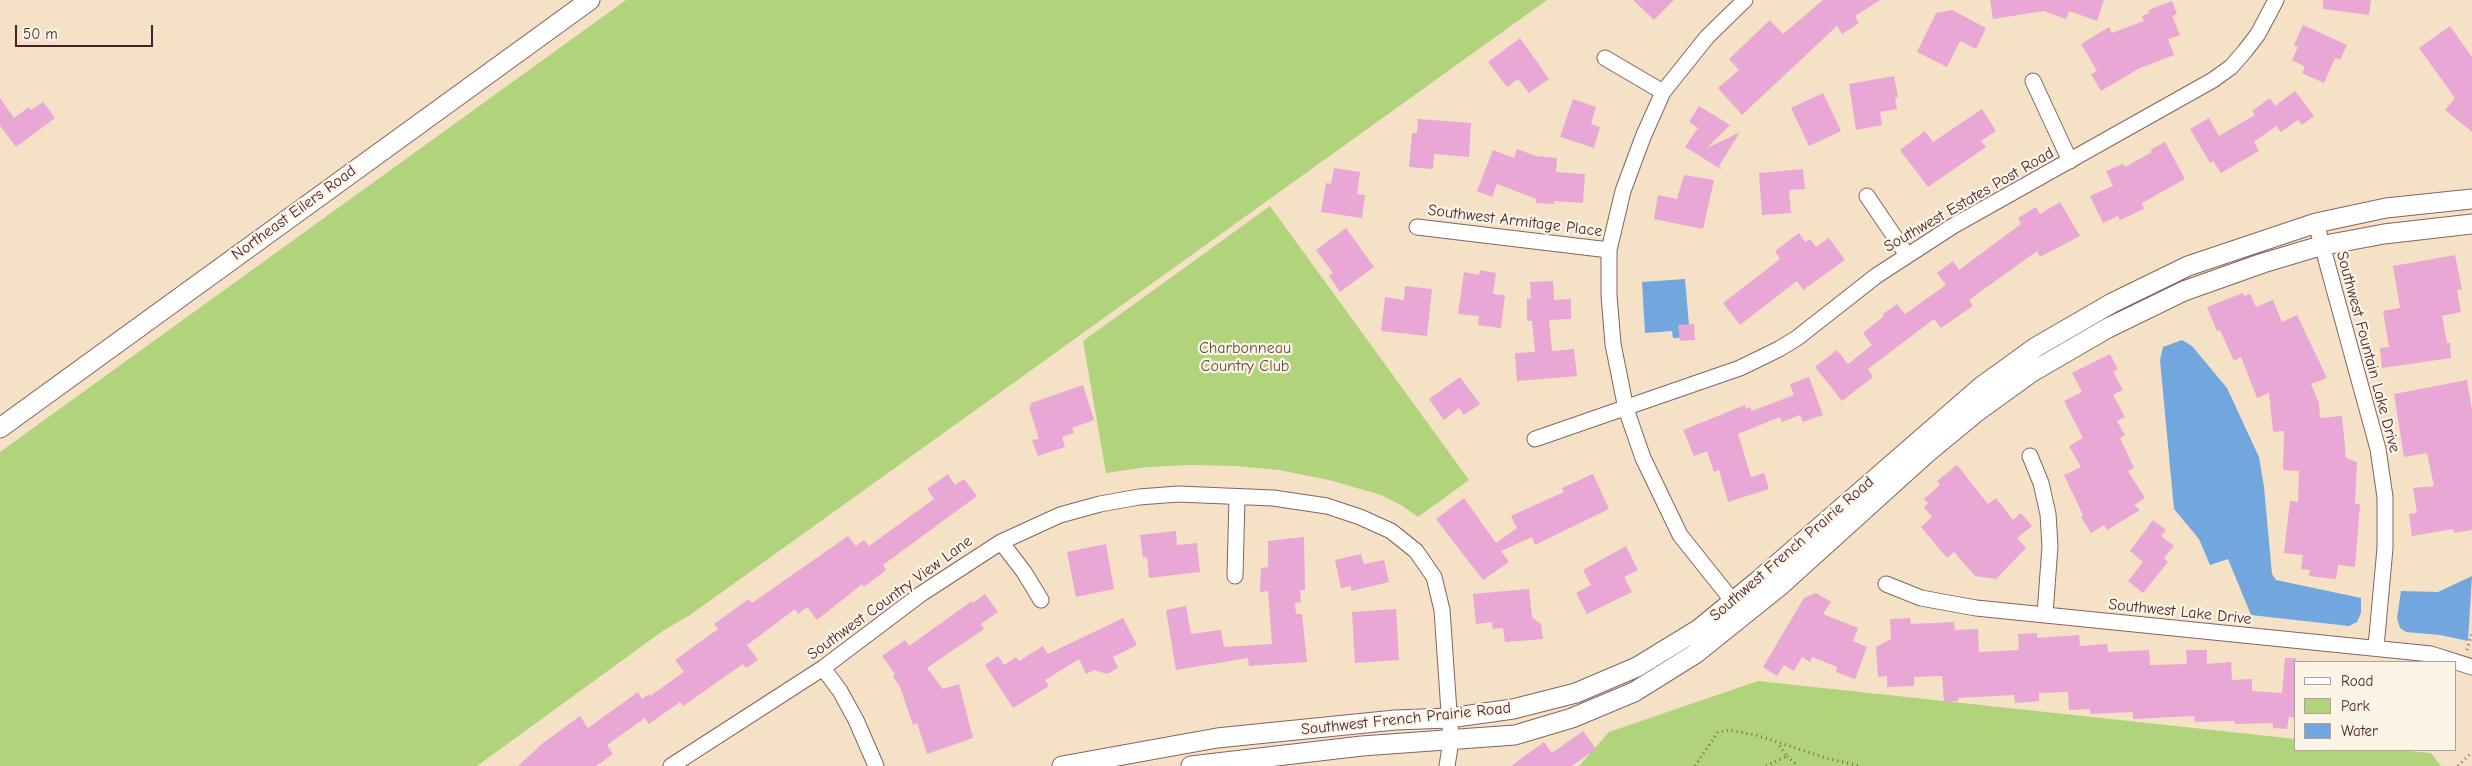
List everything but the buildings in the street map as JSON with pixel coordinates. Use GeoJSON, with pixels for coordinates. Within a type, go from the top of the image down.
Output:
{"type":"FeatureCollection","features":[{"type":"Feature","properties":{"kind":"street","name":"Northeast Eilers Road"},"geometry":{"type":"LineString","coordinates":[[0,428],[590,0]]}},
{"type":"Feature","properties":{"kind":"street"},"geometry":{"type":"LineString","coordinates":[[1739,609],[1680,535],[1643,458],[1626,409],[1613,344],[1609,295],[1609,250],[1623,191],[1643,137],[1663,92],[1707,37],[1745,0]]}},
{"type":"Feature","properties":{"kind":"street","name":"Southwest Estates Post Road"},"geometry":{"type":"LineString","coordinates":[[1535,439],[1740,368],[1779,349],[1907,255],[1953,226],[2213,80],[2231,67],[2258,34],[2276,0]]}},
{"type":"Feature","properties":{"kind":"street"},"geometry":{"type":"LineString","coordinates":[[1605,58],[1663,92]]}},
{"type":"Feature","properties":{"kind":"street"},"geometry":{"type":"LineString","coordinates":[[2033,81],[2070,161]]}},
{"type":"Feature","properties":{"kind":"street"},"geometry":{"type":"LineString","coordinates":[[1868,196],[1907,255]]}},
{"type":"Feature","properties":{"kind":"street","name":"Southwest French Prairie Road"},"geometry":{"type":"LineString","coordinates":[[1191,766],[1362,746],[1515,735],[1572,718],[1634,692],[1673,669],[1931,428],[1982,386],[2036,347],[2112,303],[2188,266],[2316,223],[2386,208],[2472,199]]}},
{"type":"Feature","properties":{"kind":"street","name":"Southwest Fountain Lake Drive"},"geometry":{"type":"LineString","coordinates":[[2316,223],[2320,246],[2363,387],[2380,458],[2385,498],[2385,548],[2376,648]]}},
{"type":"Feature","properties":{"kind":"street","name":"Southwest French Prairie Road"},"geometry":{"type":"LineString","coordinates":[[1062,766],[1217,738],[1395,720],[1449,718],[1513,709],[1576,693],[1638,666],[1739,609],[1978,411],[2032,372],[2108,328],[2184,291],[2263,263],[2320,246],[2384,234],[2472,224]]}},
{"type":"Feature","properties":{"kind":"street","name":"Southwest Armitage Place"},"geometry":{"type":"LineString","coordinates":[[1417,227],[1609,250]]}},
{"type":"Feature","properties":{"kind":"street"},"geometry":{"type":"LineString","coordinates":[[2030,456],[2041,482],[2048,514],[2050,546],[2045,614]]}},
{"type":"Feature","properties":{"kind":"street","name":"Southwest Country View Lane"},"geometry":{"type":"LineString","coordinates":[[671,766],[823,668],[920,594],[1001,542],[1060,515],[1100,504],[1139,497],[1178,494],[1273,498],[1326,506],[1360,517],[1391,531],[1416,551],[1430,570],[1440,593],[1451,741],[1447,766]]}},
{"type":"Feature","properties":{"kind":"street"},"geometry":{"type":"LineString","coordinates":[[1234,576],[1237,497]]}},
{"type":"Feature","properties":{"kind":"street"},"geometry":{"type":"LineString","coordinates":[[1001,542],[1024,572],[1041,600]]}},
{"type":"Feature","properties":{"kind":"street","name":"Southwest Lake Drive"},"geometry":{"type":"LineString","coordinates":[[1886,584],[1921,598],[1976,608],[2432,654],[2454,661]]}},
{"type":"Feature","properties":{"kind":"street","name":"Southwest Lake Drive"},"geometry":{"type":"LineString","coordinates":[[2457,662],[2472,667]]}},
{"type":"Feature","properties":{"kind":"street"},"geometry":{"type":"LineString","coordinates":[[823,668],[840,691],[856,720],[876,766]]}},
{"type":"Feature","properties":{"kind":"path"},"geometry":{"type":"LineString","coordinates":[[1695,766],[1710,740],[1718,732],[1729,730],[1756,735],[1778,744],[1860,766]]}},
{"type":"Feature","properties":{"kind":"path"},"geometry":{"type":"LineString","coordinates":[[1778,744],[1798,766]]}},
{"type":"Feature","properties":{"kind":"path"},"geometry":{"type":"LineString","coordinates":[[2458,766],[2472,752]]}},
{"type":"Feature","properties":{"kind":"path"},"geometry":{"type":"LineString","coordinates":[[1766,766],[1787,756]]}},
{"type":"Feature","properties":{"kind":"green space"},"geometry":{"type":"Polygon","coordinates":[[[626,0],[1547,0],[690,615],[664,630],[477,766],[0,766],[0,452],[626,0]]]}},
{"type":"Feature","properties":{"kind":"green space","name":"Charbonneau Country Club"},"geometry":{"type":"Polygon","coordinates":[[[1270,206],[1469,480],[1418,517],[1401,505],[1381,495],[1329,480],[1279,470],[1235,466],[1190,465],[1147,467],[1106,473],[1083,341],[1270,206]]]}},
{"type":"Feature","properties":{"kind":"green space"},"geometry":{"type":"Polygon","coordinates":[[[1758,681],[2294,739],[2294,751],[2408,751],[2431,753],[2441,766],[1579,766],[1609,732],[1758,681]]]}},
{"type":"Feature","properties":{"kind":"water"},"geometry":{"type":"Polygon","coordinates":[[[1685,279],[1690,337],[1673,338],[1672,331],[1645,333],[1642,282],[1685,279]]]}},
{"type":"Feature","properties":{"kind":"water"},"geometry":{"type":"Polygon","coordinates":[[[2182,340],[2192,346],[2227,388],[2259,457],[2264,487],[2272,574],[2276,580],[2361,598],[2361,613],[2357,622],[2349,626],[2251,615],[2228,559],[2210,565],[2199,539],[2174,509],[2160,360],[2163,347],[2182,340]]]}},
{"type":"Feature","properties":{"kind":"water"},"geometry":{"type":"Polygon","coordinates":[[[2472,576],[2468,641],[2440,635],[2406,632],[2400,628],[2397,618],[2401,591],[2438,592],[2472,576]]]}}]}
